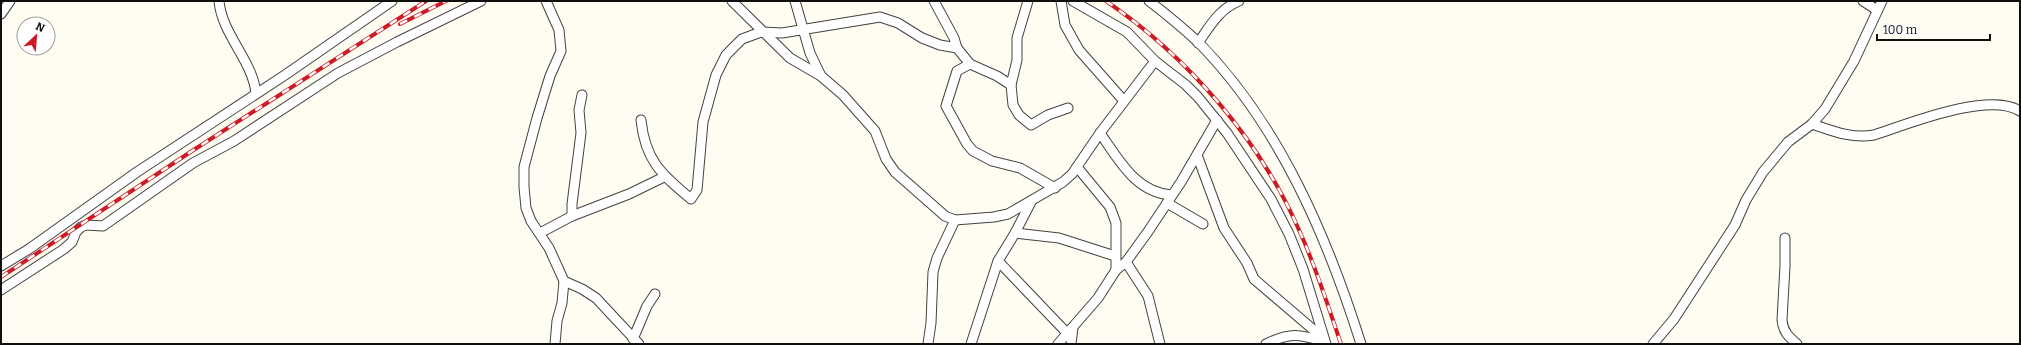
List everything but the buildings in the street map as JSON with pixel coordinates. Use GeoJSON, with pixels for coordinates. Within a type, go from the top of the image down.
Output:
{"type":"FeatureCollection","features":[{"type":"Feature","properties":{"kind":"street"},"geometry":{"type":"LineString","coordinates":[[1,14],[10,1]]}},
{"type":"Feature","properties":{"kind":"street"},"geometry":{"type":"LineString","coordinates":[[219,1],[220,10],[227,29],[251,70],[256,93]]}},
{"type":"Feature","properties":{"kind":"street"},"geometry":{"type":"LineString","coordinates":[[1,290],[64,249],[72,242],[76,232],[81,227],[86,225],[103,226],[194,163],[234,141],[338,73],[481,1]]}},
{"type":"Feature","properties":{"kind":"street"},"geometry":{"type":"LineString","coordinates":[[546,1],[559,30],[561,52],[550,76],[537,118],[524,167],[524,187],[526,208],[557,263],[564,281],[562,303],[557,320],[555,344]]}},
{"type":"Feature","properties":{"kind":"street"},"geometry":{"type":"LineString","coordinates":[[732,1],[761,32],[790,58],[821,76],[843,96],[875,131],[886,158],[896,172],[944,216],[955,220],[994,217],[1008,214],[1063,182],[1077,167],[1100,133],[1155,61]]}},
{"type":"Feature","properties":{"kind":"street"},"geometry":{"type":"LineString","coordinates":[[796,1],[810,53],[821,76]]}},
{"type":"Feature","properties":{"kind":"street"},"geometry":{"type":"LineString","coordinates":[[934,1],[954,38],[957,48],[970,64],[997,76],[1011,85]]}},
{"type":"Feature","properties":{"kind":"street"},"geometry":{"type":"LineString","coordinates":[[1028,1],[1017,38],[1017,60],[1011,85],[1013,105],[1019,115],[1031,125],[1048,115],[1068,108]]}},
{"type":"Feature","properties":{"kind":"street"},"geometry":{"type":"LineString","coordinates":[[1061,1],[1065,25],[1079,50],[1124,101]]}},
{"type":"Feature","properties":{"kind":"street"},"geometry":{"type":"LineString","coordinates":[[1073,1],[1127,32],[1155,61],[1186,85],[1217,120],[1271,199],[1289,234],[1303,269],[1325,341]]}},
{"type":"Feature","properties":{"kind":"street"},"geometry":{"type":"LineString","coordinates":[[1149,1],[1198,43],[1241,94],[1286,162],[1335,268],[1361,344]]}},
{"type":"Feature","properties":{"kind":"street"},"geometry":{"type":"LineString","coordinates":[[1198,43],[1218,14],[1224,8],[1239,1]]}},
{"type":"Feature","properties":{"kind":"street"},"geometry":{"type":"LineString","coordinates":[[1863,1],[1876,10]]}},
{"type":"Feature","properties":{"kind":"street"},"geometry":{"type":"LineString","coordinates":[[1653,344],[1674,319],[1735,225],[1746,200],[1763,172],[1788,142],[1812,124],[1840,87],[1876,10],[1882,1]]}},
{"type":"Feature","properties":{"kind":"street"},"geometry":{"type":"LineString","coordinates":[[1,266],[29,249],[189,137],[330,44],[387,2]]}},
{"type":"Feature","properties":{"kind":"street"},"geometry":{"type":"LineString","coordinates":[[642,120],[644,141],[664,177],[691,199],[697,190],[703,122],[716,75],[726,55],[742,39],[761,32],[782,33],[803,28],[880,17],[898,22],[922,38],[940,45],[957,48]]}},
{"type":"Feature","properties":{"kind":"street"},"geometry":{"type":"LineString","coordinates":[[970,64],[957,71],[946,106],[967,144],[982,157],[1000,164],[1020,168],[1055,188]]}},
{"type":"Feature","properties":{"kind":"street"},"geometry":{"type":"LineString","coordinates":[[572,216],[572,204],[581,133],[579,110],[582,95]]}},
{"type":"Feature","properties":{"kind":"street"},"geometry":{"type":"LineString","coordinates":[[1812,124],[1848,136],[1862,137],[1874,135],[1953,110],[1975,106],[2002,105],[2020,111]]}},
{"type":"Feature","properties":{"kind":"street"},"geometry":{"type":"LineString","coordinates":[[1058,344],[1098,298],[1116,270],[1126,262],[1167,203],[1217,120]]}},
{"type":"Feature","properties":{"kind":"street"},"geometry":{"type":"LineString","coordinates":[[1100,133],[1131,176],[1153,192],[1172,195]]}},
{"type":"Feature","properties":{"kind":"street"},"geometry":{"type":"LineString","coordinates":[[1197,155],[1224,228],[1247,263],[1254,280],[1325,341]]}},
{"type":"Feature","properties":{"kind":"street"},"geometry":{"type":"LineString","coordinates":[[1077,167],[1110,207],[1116,223],[1116,270]]}},
{"type":"Feature","properties":{"kind":"street"},"geometry":{"type":"LineString","coordinates":[[540,233],[572,216],[629,194],[664,177]]}},
{"type":"Feature","properties":{"kind":"street"},"geometry":{"type":"LineString","coordinates":[[971,344],[998,261],[1016,233],[1031,202]]}},
{"type":"Feature","properties":{"kind":"street"},"geometry":{"type":"LineString","coordinates":[[1167,203],[1202,224]]}},
{"type":"Feature","properties":{"kind":"street"},"geometry":{"type":"LineString","coordinates":[[928,344],[931,323],[933,272],[937,258],[955,220]]}},
{"type":"Feature","properties":{"kind":"street"},"geometry":{"type":"LineString","coordinates":[[1016,233],[1060,238],[1115,256]]}},
{"type":"Feature","properties":{"kind":"street"},"geometry":{"type":"LineString","coordinates":[[1785,238],[1782,320],[1783,328],[1787,335],[1797,344]]}},
{"type":"Feature","properties":{"kind":"street"},"geometry":{"type":"LineString","coordinates":[[998,261],[1070,330],[1071,344]]}},
{"type":"Feature","properties":{"kind":"street"},"geometry":{"type":"LineString","coordinates":[[1126,262],[1148,296],[1160,344]]}},
{"type":"Feature","properties":{"kind":"street"},"geometry":{"type":"LineString","coordinates":[[564,281],[582,289],[596,298],[636,342]]}},
{"type":"Feature","properties":{"kind":"street"},"geometry":{"type":"LineString","coordinates":[[636,342],[647,306],[655,294]]}},
{"type":"Feature","properties":{"kind":"street"},"geometry":{"type":"LineString","coordinates":[[1266,344],[1287,336],[1303,335],[1325,341]]}},
{"type":"Feature","properties":{"kind":"railway"},"geometry":{"type":"LineString","coordinates":[[1,277],[192,151],[426,1]]}},
{"type":"Feature","properties":{"kind":"railway"},"geometry":{"type":"LineString","coordinates":[[400,24],[446,1]]}},
{"type":"Feature","properties":{"kind":"railway"},"geometry":{"type":"LineString","coordinates":[[1106,1],[1165,47],[1192,74],[1218,102],[1242,132],[1264,164],[1283,197],[1311,258],[1341,344]]}}]}
